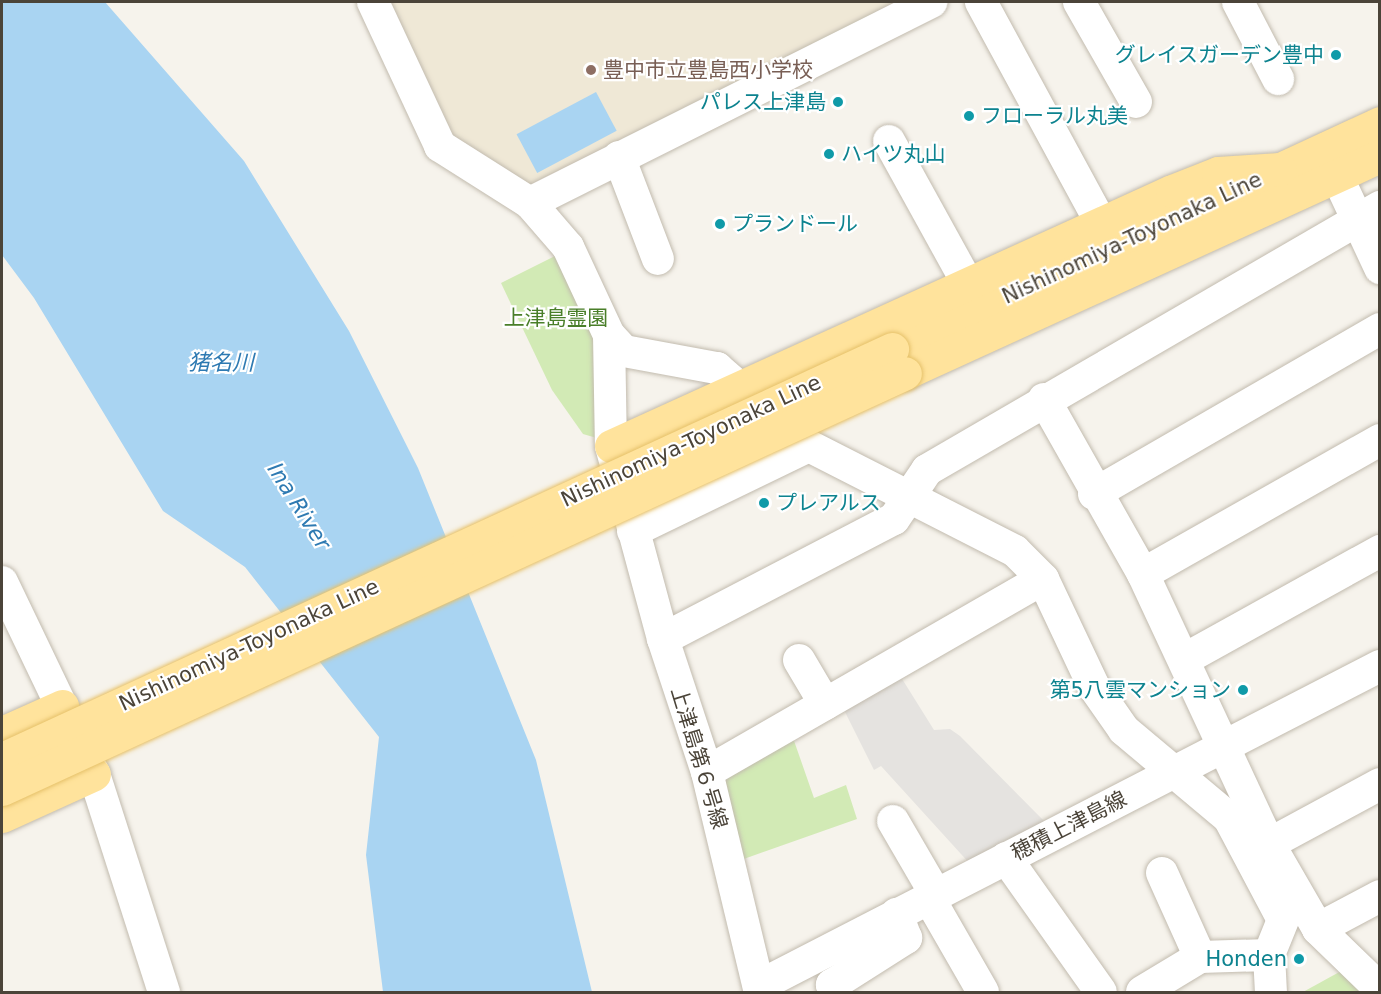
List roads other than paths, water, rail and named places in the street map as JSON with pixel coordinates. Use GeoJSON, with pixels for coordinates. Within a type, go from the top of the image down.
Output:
{"type":"FeatureCollection","features":[{"type":"Feature","properties":{"kind":"main road","name":"Nishinomiya-Toyonaka Line"},"geometry":{"type":"LineString","coordinates":[[2,789],[899,361],[1280,170],[1380,123]]}},
{"type":"Feature","properties":{"kind":"main road","name":"Nishinomiya-Toyonaka Line"},"geometry":{"type":"LineString","coordinates":[[2,759],[899,361],[1380,156]]}},
{"type":"Feature","properties":{"kind":"main road"},"geometry":{"type":"LineString","coordinates":[[611,446],[1218,173],[1280,170]]}},
{"type":"Feature","properties":{"kind":"main road"},"geometry":{"type":"LineString","coordinates":[[2,733],[62,706]]}},
{"type":"Feature","properties":{"kind":"main road"},"geometry":{"type":"LineString","coordinates":[[2,816],[94,774]]}},
{"type":"Feature","properties":{"kind":"street"},"geometry":{"type":"LineString","coordinates":[[373,2],[440,146],[530,203],[568,247],[609,335],[624,351],[717,368],[741,389]]}},
{"type":"Feature","properties":{"kind":"street"},"geometry":{"type":"LineString","coordinates":[[530,203],[931,2]]}},
{"type":"Feature","properties":{"kind":"street"},"geometry":{"type":"LineString","coordinates":[[981,2],[1101,224]]}},
{"type":"Feature","properties":{"kind":"street"},"geometry":{"type":"LineString","coordinates":[[1079,2],[1136,102]]}},
{"type":"Feature","properties":{"kind":"street"},"geometry":{"type":"LineString","coordinates":[[1238,2],[1278,80]]}},
{"type":"Feature","properties":{"kind":"street"},"geometry":{"type":"LineString","coordinates":[[889,141],[968,284]]}},
{"type":"Feature","properties":{"kind":"street"},"geometry":{"type":"LineString","coordinates":[[619,157],[658,259]]}},
{"type":"Feature","properties":{"kind":"street"},"geometry":{"type":"LineString","coordinates":[[1337,176],[1368,214],[1380,268]]}},
{"type":"Feature","properties":{"kind":"street"},"geometry":{"type":"LineString","coordinates":[[663,639],[894,519],[927,470],[1044,399],[1368,214]]}},
{"type":"Feature","properties":{"kind":"street"},"geometry":{"type":"LineString","coordinates":[[1094,494],[1380,329]]}},
{"type":"Feature","properties":{"kind":"street","name":"上津島第６号線"},"geometry":{"type":"LineString","coordinates":[[609,335],[611,446],[663,639],[707,772],[760,989]]}},
{"type":"Feature","properties":{"kind":"street"},"geometry":{"type":"LineString","coordinates":[[1044,399],[1094,494],[1143,574],[1185,659],[1269,844],[1318,929],[1380,989]]}},
{"type":"Feature","properties":{"kind":"street"},"geometry":{"type":"LineString","coordinates":[[1143,574],[1380,440]]}},
{"type":"Feature","properties":{"kind":"street"},"geometry":{"type":"LineString","coordinates":[[633,531],[809,446],[909,499],[1015,550],[1043,579],[1094,687],[1124,730],[1176,771],[1229,818],[1283,920],[1269,955],[1271,993]]}},
{"type":"Feature","properties":{"kind":"street"},"geometry":{"type":"LineString","coordinates":[[1185,659],[1380,551]]}},
{"type":"Feature","properties":{"kind":"street"},"geometry":{"type":"LineString","coordinates":[[707,772],[1043,579]]}},
{"type":"Feature","properties":{"kind":"street"},"geometry":{"type":"LineString","coordinates":[[2,582],[94,774],[164,993]]}},
{"type":"Feature","properties":{"kind":"street"},"geometry":{"type":"LineString","coordinates":[[799,660],[825,704]]}},
{"type":"Feature","properties":{"kind":"street","name":"穂積上津島線"},"geometry":{"type":"LineString","coordinates":[[760,989],[897,914],[1176,771],[1226,748],[1380,666]]}},
{"type":"Feature","properties":{"kind":"street"},"geometry":{"type":"LineString","coordinates":[[1269,844],[1380,784]]}},
{"type":"Feature","properties":{"kind":"street"},"geometry":{"type":"LineString","coordinates":[[893,821],[983,993]]}},
{"type":"Feature","properties":{"kind":"street"},"geometry":{"type":"LineString","coordinates":[[1006,858],[1101,993]]}},
{"type":"Feature","properties":{"kind":"street"},"geometry":{"type":"LineString","coordinates":[[1162,873],[1200,957]]}},
{"type":"Feature","properties":{"kind":"street"},"geometry":{"type":"LineString","coordinates":[[1318,929],[1380,896]]}},
{"type":"Feature","properties":{"kind":"street"},"geometry":{"type":"LineString","coordinates":[[835,993],[832,985],[906,938],[897,914]]}},
{"type":"Feature","properties":{"kind":"street"},"geometry":{"type":"LineString","coordinates":[[1142,993],[1200,957],[1269,955]]}},
{"type":"Feature","properties":{"kind":"water","name":"猪名川"},"geometry":{"type":"Polygon","coordinates":[[[2,2],[105,2],[244,161],[349,331],[418,468],[536,760],[592,992],[383,992],[366,855],[379,737],[245,567],[163,511],[34,298],[2,255],[2,2]]]}},
{"type":"Feature","properties":{"kind":"water"},"geometry":{"type":"Polygon","coordinates":[[[596,92],[617,131],[537,173],[517,134],[596,92]]]}},
{"type":"Feature","properties":{"kind":"place","name":"グレイスガーデン豊中"},"geometry":{"type":"Point","coordinates":[1336,55]}},
{"type":"Feature","properties":{"kind":"place","name":"豊中市立豊島西小学校"},"geometry":{"type":"Point","coordinates":[591,70]}},
{"type":"Feature","properties":{"kind":"place","name":"パレス上津島"},"geometry":{"type":"Point","coordinates":[838,102]}},
{"type":"Feature","properties":{"kind":"place","name":"フローラル丸美"},"geometry":{"type":"Point","coordinates":[969,116]}},
{"type":"Feature","properties":{"kind":"place","name":"ハイツ丸山"},"geometry":{"type":"Point","coordinates":[829,154]}},
{"type":"Feature","properties":{"kind":"place","name":"プランドール"},"geometry":{"type":"Point","coordinates":[720,224]}},
{"type":"Feature","properties":{"kind":"place","name":"プレアルス"},"geometry":{"type":"Point","coordinates":[764,503]}},
{"type":"Feature","properties":{"kind":"place","name":"第5八雲マンション"},"geometry":{"type":"Point","coordinates":[1243,690]}},
{"type":"Feature","properties":{"kind":"place","name":"Honden"},"geometry":{"type":"Point","coordinates":[1299,959]}},
{"type":"Feature","properties":{"kind":"park label","name":"上津島霊園"},"geometry":{"type":"Point","coordinates":[556,318]}},
{"type":"Feature","properties":{"kind":"water label","name":"Ina River"},"geometry":{"type":"Point","coordinates":[299,506]}}]}
